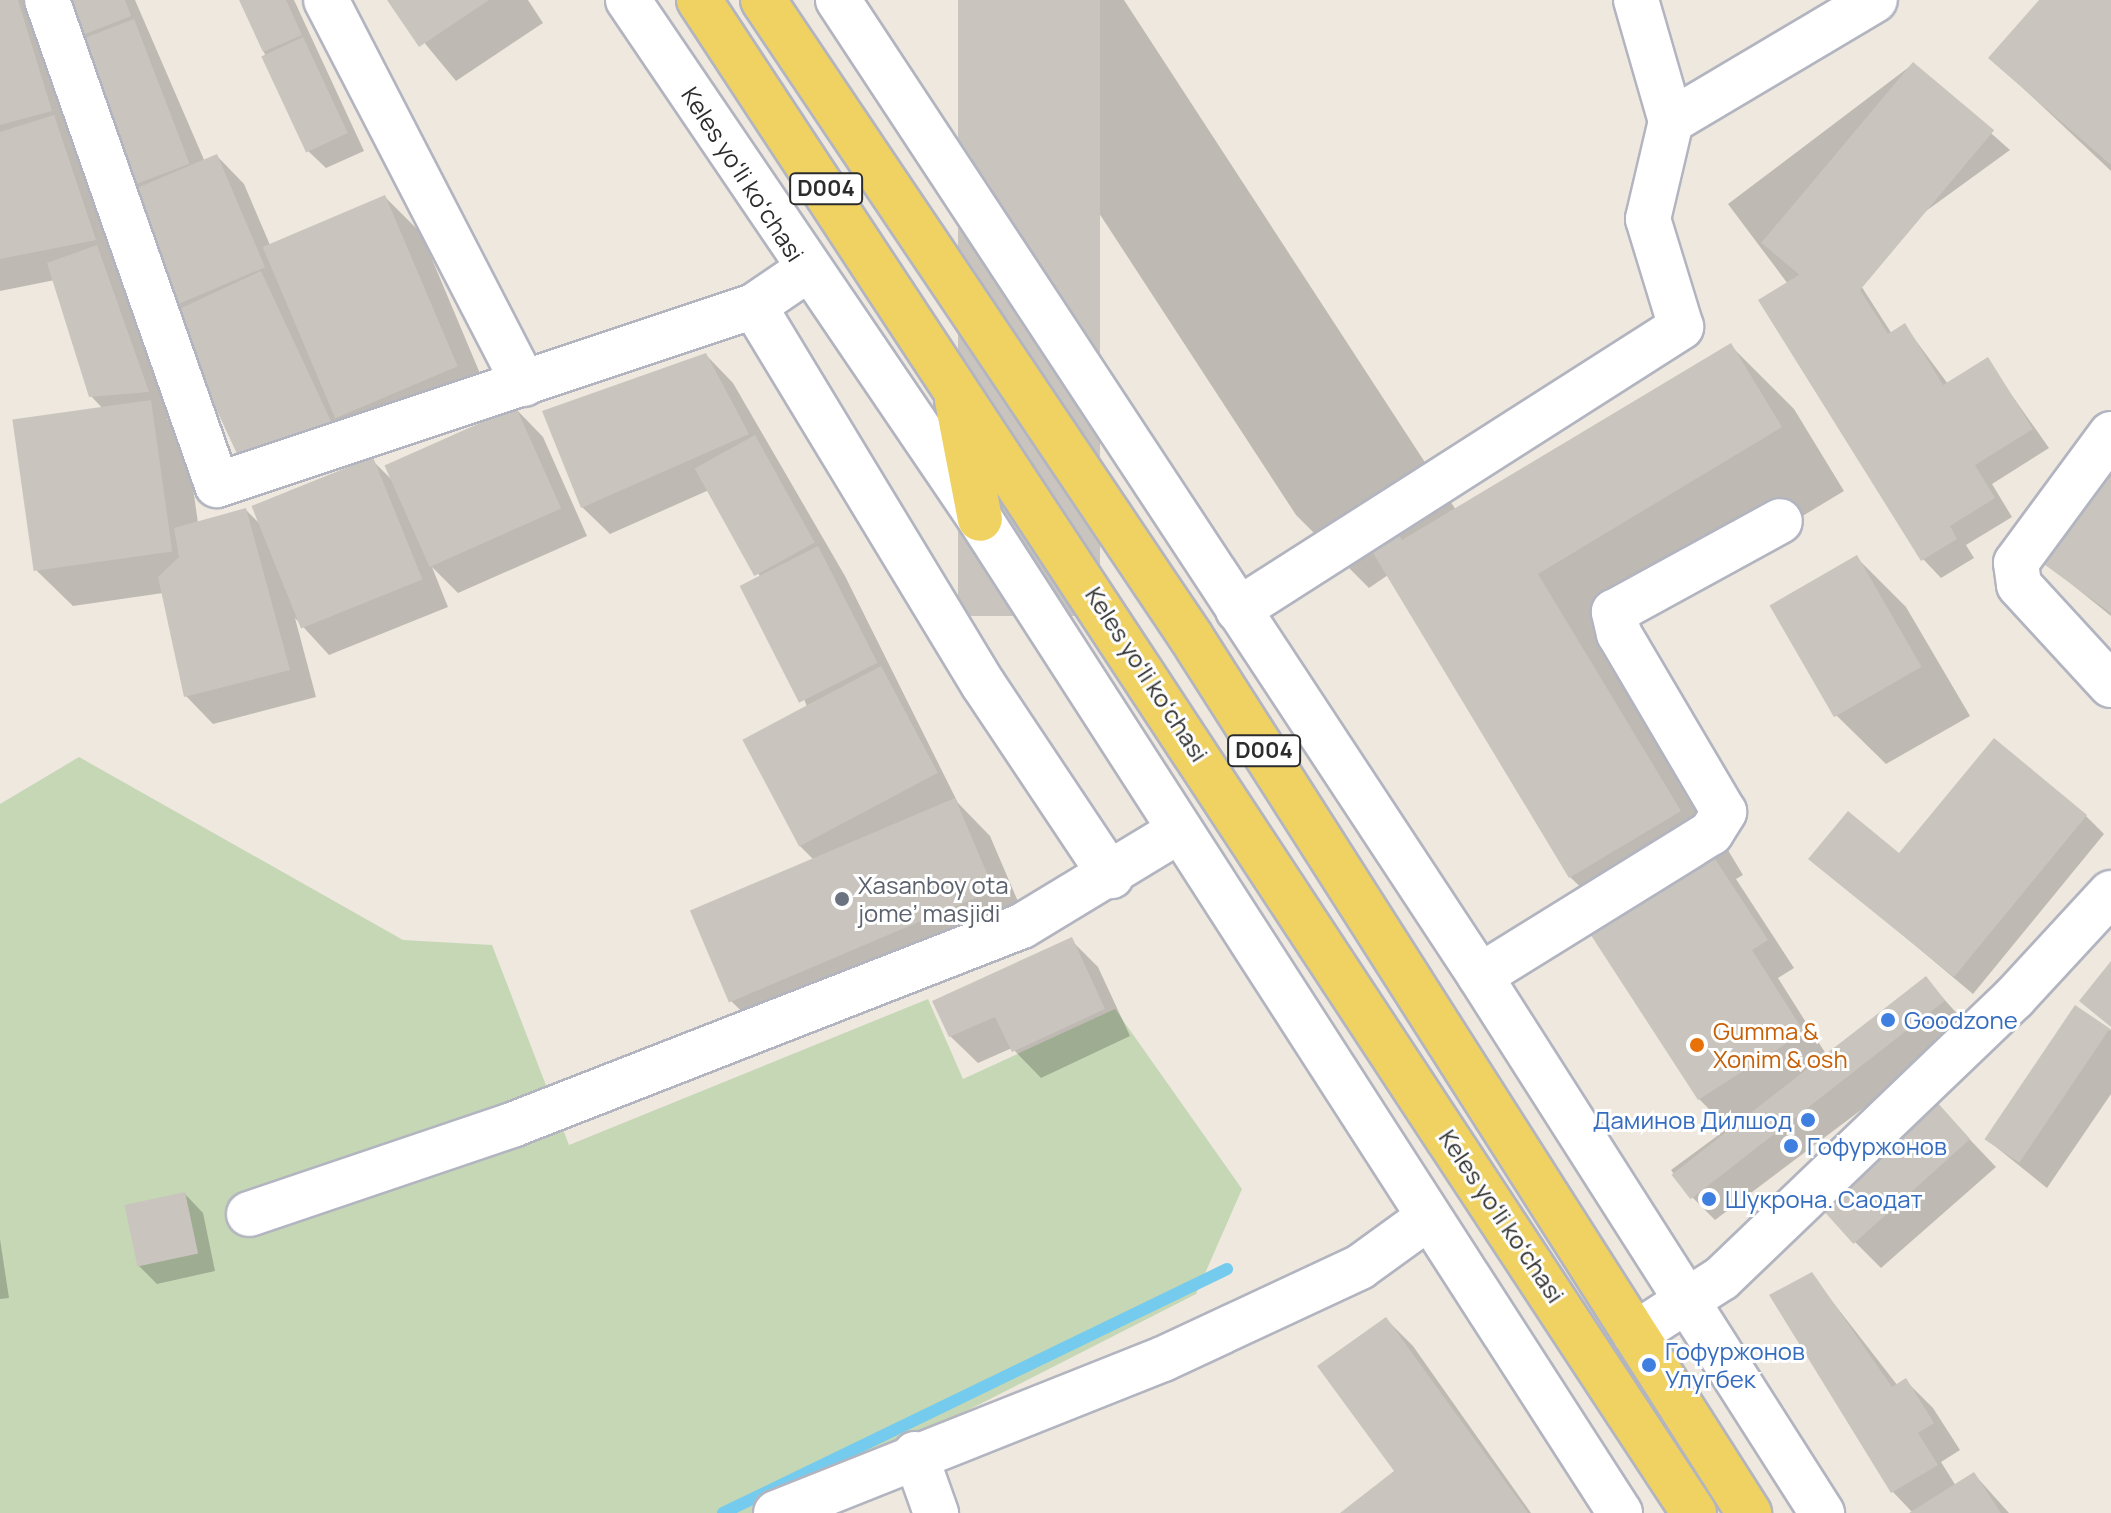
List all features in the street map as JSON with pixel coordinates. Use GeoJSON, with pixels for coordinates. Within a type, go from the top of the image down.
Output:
{"type":"FeatureCollection","features":[{"type":"Feature","properties":{"kind":"main road","name":"Keles yoʻli koʻchasi"},"geometry":{"type":"LineString","coordinates":[[699,0],[953,378],[1694,1513]]}},
{"type":"Feature","properties":{"kind":"main road","name":"Keles yoʻli koʻchasi"},"geometry":{"type":"LineString","coordinates":[[763,0],[1191,637],[1749,1513]]}},
{"type":"Feature","properties":{"kind":"main road"},"geometry":{"type":"LineString","coordinates":[[953,378],[980,519]]}},
{"type":"Feature","properties":{"kind":"street"},"geometry":{"type":"LineString","coordinates":[[47,0],[217,485],[754,306],[807,270]]}},
{"type":"Feature","properties":{"kind":"street"},"geometry":{"type":"LineString","coordinates":[[326,0],[524,384]]}},
{"type":"Feature","properties":{"kind":"street","name":"Keles yoʻli koʻchasi"},"geometry":{"type":"LineString","coordinates":[[628,0],[807,270],[980,519],[1620,1513]]}},
{"type":"Feature","properties":{"kind":"street"},"geometry":{"type":"LineString","coordinates":[[838,0],[1480,976],[1682,1302],[1822,1513]]}},
{"type":"Feature","properties":{"kind":"street"},"geometry":{"type":"LineString","coordinates":[[1238,610],[1681,327],[1648,219],[1671,121],[1636,0]]}},
{"type":"Feature","properties":{"kind":"street"},"geometry":{"type":"LineString","coordinates":[[1671,121],[1875,0]]}},
{"type":"Feature","properties":{"kind":"street"},"geometry":{"type":"LineString","coordinates":[[754,306],[983,684],[1111,876]]}},
{"type":"Feature","properties":{"kind":"street"},"geometry":{"type":"LineString","coordinates":[[2111,434],[2016,563],[2019,585],[2111,685]]}},
{"type":"Feature","properties":{"kind":"street"},"geometry":{"type":"LineString","coordinates":[[1480,976],[1711,833],[1724,812],[1619,634],[1614,612],[1780,521]]}},
{"type":"Feature","properties":{"kind":"street"},"geometry":{"type":"LineString","coordinates":[[249,1214],[512,1125],[1022,926],[1111,876],[1179,831]]}},
{"type":"Feature","properties":{"kind":"street"},"geometry":{"type":"LineString","coordinates":[[1635,1334],[1722,1278],[2014,998],[2111,893]]}},
{"type":"Feature","properties":{"kind":"street"},"geometry":{"type":"LineString","coordinates":[[776,1513],[915,1454],[1163,1359],[1360,1267],[1429,1217]]}},
{"type":"Feature","properties":{"kind":"street"},"geometry":{"type":"LineString","coordinates":[[915,1454],[936,1513]]}},
{"type":"Feature","properties":{"kind":"green space"},"geometry":{"type":"Polygon","coordinates":[[[79,757],[403,940],[492,945],[569,1145],[928,999],[963,1079],[1115,1009],[1242,1189],[1196,1294],[766,1513],[0,1513],[0,804],[79,757]]]}},
{"type":"Feature","properties":{"kind":"building"},"geometry":{"type":"Polygon","coordinates":[[[0,0],[18,0],[52,111],[0,125],[0,0]]]}},
{"type":"Feature","properties":{"kind":"building"},"geometry":{"type":"Polygon","coordinates":[[[49,0],[125,0],[131,16],[65,42],[49,0]]]}},
{"type":"Feature","properties":{"kind":"building"},"geometry":{"type":"Polygon","coordinates":[[[239,0],[286,0],[302,35],[263,52],[239,0]]]}},
{"type":"Feature","properties":{"kind":"building"},"geometry":{"type":"Polygon","coordinates":[[[387,0],[489,0],[419,47],[387,0]]]}},
{"type":"Feature","properties":{"kind":"building"},"geometry":{"type":"Polygon","coordinates":[[[958,0],[1100,0],[1100,616],[958,616],[958,0]]]}},
{"type":"Feature","properties":{"kind":"building"},"geometry":{"type":"Polygon","coordinates":[[[2039,0],[2111,0],[2111,165],[1988,58],[2039,0]]]}},
{"type":"Feature","properties":{"kind":"building"},"geometry":{"type":"Polygon","coordinates":[[[134,19],[190,164],[121,190],[66,45],[134,19]]]}},
{"type":"Feature","properties":{"kind":"building"},"geometry":{"type":"Polygon","coordinates":[[[303,37],[348,133],[306,153],[261,56],[303,37]]]}},
{"type":"Feature","properties":{"kind":"building"},"geometry":{"type":"Polygon","coordinates":[[[1913,62],[1994,130],[1843,311],[1761,243],[1913,62]]]}},
{"type":"Feature","properties":{"kind":"building"},"geometry":{"type":"Polygon","coordinates":[[[54,115],[96,240],[0,259],[0,132],[54,115]]]}},
{"type":"Feature","properties":{"kind":"building"},"geometry":{"type":"Polygon","coordinates":[[[217,154],[265,267],[170,307],[122,194],[217,154]]]}},
{"type":"Feature","properties":{"kind":"building"},"geometry":{"type":"Polygon","coordinates":[[[385,195],[458,366],[335,418],[263,247],[385,195]]]}},
{"type":"Feature","properties":{"kind":"building"},"geometry":{"type":"Polygon","coordinates":[[[97,245],[149,392],[89,397],[47,263],[97,245]]]}},
{"type":"Feature","properties":{"kind":"building"},"geometry":{"type":"Polygon","coordinates":[[[1836,252],[1888,334],[1905,323],[1943,385],[1988,357],[2033,429],[1975,465],[1995,498],[1950,526],[1957,539],[1921,561],[1758,300],[1836,252]]]}},
{"type":"Feature","properties":{"kind":"building"},"geometry":{"type":"Polygon","coordinates":[[[261,271],[331,421],[241,463],[171,313],[261,271]]]}},
{"type":"Feature","properties":{"kind":"building"},"geometry":{"type":"Polygon","coordinates":[[[1731,343],[1782,427],[1538,574],[1681,811],[1569,878],[1364,538],[1390,521],[1402,540],[1731,343]]]}},
{"type":"Feature","properties":{"kind":"building"},"geometry":{"type":"Polygon","coordinates":[[[706,353],[749,434],[581,508],[542,411],[706,353]]]}},
{"type":"Feature","properties":{"kind":"building"},"geometry":{"type":"Polygon","coordinates":[[[151,400],[172,552],[34,571],[12,419],[151,400]]]}},
{"type":"Feature","properties":{"kind":"building"},"geometry":{"type":"Polygon","coordinates":[[[516,407],[561,508],[430,567],[384,466],[516,407]]]}},
{"type":"Feature","properties":{"kind":"building"},"geometry":{"type":"Polygon","coordinates":[[[755,435],[815,543],[754,576],[695,468],[755,435]]]}},
{"type":"Feature","properties":{"kind":"building"},"geometry":{"type":"Polygon","coordinates":[[[373,457],[422,579],[301,628],[252,506],[373,457]]]}},
{"type":"Feature","properties":{"kind":"building"},"geometry":{"type":"Polygon","coordinates":[[[2111,466],[2111,613],[2041,562],[2111,466]]]}},
{"type":"Feature","properties":{"kind":"building"},"geometry":{"type":"Polygon","coordinates":[[[246,508],[290,670],[184,697],[158,577],[179,557],[174,528],[246,508]]]}},
{"type":"Feature","properties":{"kind":"building"},"geometry":{"type":"Polygon","coordinates":[[[818,546],[877,663],[799,703],[740,586],[818,546]]]}},
{"type":"Feature","properties":{"kind":"building"},"geometry":{"type":"Polygon","coordinates":[[[1857,555],[1922,667],[1834,717],[1770,606],[1857,555]]]}},
{"type":"Feature","properties":{"kind":"building"},"geometry":{"type":"Polygon","coordinates":[[[881,666],[938,773],[799,847],[742,740],[881,666]]]}},
{"type":"Feature","properties":{"kind":"building"},"geometry":{"type":"Polygon","coordinates":[[[1994,738],[2087,815],[1954,977],[1808,859],[1848,811],[1899,853],[1994,738]]]}},
{"type":"Feature","properties":{"kind":"building","name":"Xasanboy ota jome’ masjidi"},"geometry":{"type":"Polygon","coordinates":[[[955,798],[994,890],[729,1003],[690,911],[955,798]]]}},
{"type":"Feature","properties":{"kind":"building"},"geometry":{"type":"Polygon","coordinates":[[[1708,848],[1768,940],[1752,950],[1804,1032],[1698,1100],[1585,926],[1708,848]]]}},
{"type":"Feature","properties":{"kind":"building"},"geometry":{"type":"Polygon","coordinates":[[[1072,937],[1105,1009],[1012,1052],[995,1017],[949,1037],[932,1001],[1072,937]]]}},
{"type":"Feature","properties":{"kind":"building"},"geometry":{"type":"Polygon","coordinates":[[[2111,961],[2111,1027],[2079,1001],[2111,961]]]}},
{"type":"Feature","properties":{"kind":"building"},"geometry":{"type":"Polygon","coordinates":[[[1926,976],[1945,1000],[1691,1199],[1671,1175],[1926,976]]]}},
{"type":"Feature","properties":{"kind":"building"},"geometry":{"type":"Polygon","coordinates":[[[2075,1005],[2110,1028],[2019,1163],[1984,1139],[2075,1005]]]}},
{"type":"Feature","properties":{"kind":"building"},"geometry":{"type":"Polygon","coordinates":[[[1936,1101],[1970,1139],[1853,1244],[1819,1206],[1936,1101]]]}},
{"type":"Feature","properties":{"kind":"building"},"geometry":{"type":"Polygon","coordinates":[[[185,1192],[198,1254],[137,1267],[124,1205],[185,1192]]]}},
{"type":"Feature","properties":{"kind":"building"},"geometry":{"type":"Polygon","coordinates":[[[1812,1272],[1892,1387],[1906,1378],[1934,1423],[1918,1433],[1938,1465],[1891,1493],[1769,1295],[1812,1272]]]}},
{"type":"Feature","properties":{"kind":"building"},"geometry":{"type":"Polygon","coordinates":[[[1386,1317],[1528,1513],[1340,1513],[1394,1471],[1317,1366],[1386,1317]]]}},
{"type":"Feature","properties":{"kind":"building"},"geometry":{"type":"Polygon","coordinates":[[[1974,1472],[2001,1513],[1909,1513],[1974,1472]]]}},
{"type":"Feature","properties":{"kind":"waterway"},"geometry":{"type":"LineString","coordinates":[[723,1513],[1227,1269]]}},
{"type":"Feature","properties":{"kind":"place","name":"Xasanboy ota jome’ masjidi"},"geometry":{"type":"Point","coordinates":[842,899]}},
{"type":"Feature","properties":{"kind":"place","name":"Goodzone"},"geometry":{"type":"Point","coordinates":[1888,1020]}},
{"type":"Feature","properties":{"kind":"place","name":"Gumma & Xonim & osh"},"geometry":{"type":"Point","coordinates":[1697,1045]}},
{"type":"Feature","properties":{"kind":"place","name":"Даминов Дилшод"},"geometry":{"type":"Point","coordinates":[1808,1120]}},
{"type":"Feature","properties":{"kind":"place","name":"Гофуржонов"},"geometry":{"type":"Point","coordinates":[1791,1146]}},
{"type":"Feature","properties":{"kind":"place","name":"Шукрона. Саодат"},"geometry":{"type":"Point","coordinates":[1709,1199]}},
{"type":"Feature","properties":{"kind":"place","name":"Гофуржонов Улугбек"},"geometry":{"type":"Point","coordinates":[1649,1365]}}]}
